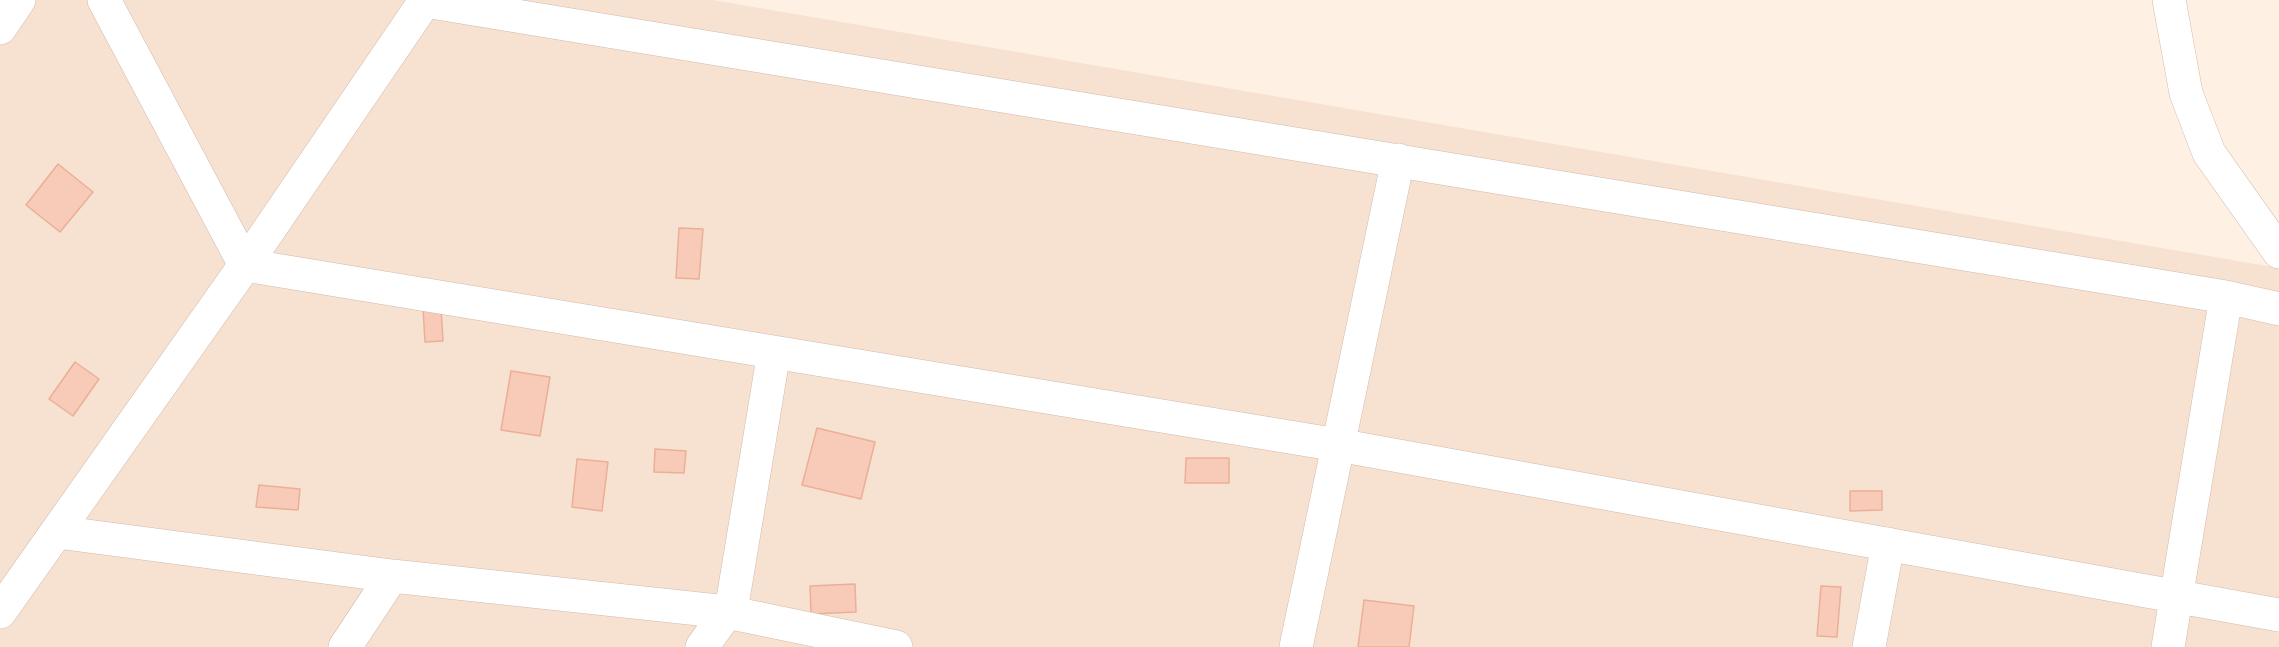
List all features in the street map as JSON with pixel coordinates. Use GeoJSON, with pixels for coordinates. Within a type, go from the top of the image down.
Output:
{"type":"FeatureCollection","features":[{"type":"Feature","properties":{"kind":"street"},"geometry":{"type":"LineString","coordinates":[[0,28],[19,0]]}},
{"type":"Feature","properties":{"kind":"street"},"geometry":{"type":"LineString","coordinates":[[104,0],[245,265]]}},
{"type":"Feature","properties":{"kind":"street"},"geometry":{"type":"LineString","coordinates":[[2169,0],[2186,93],[2209,153],[2279,252]]}},
{"type":"Feature","properties":{"kind":"street"},"geometry":{"type":"LineString","coordinates":[[0,612],[245,265],[424,1],[2226,297],[2279,309]]}},
{"type":"Feature","properties":{"kind":"street"},"geometry":{"type":"LineString","coordinates":[[1296,647],[1398,160]]}},
{"type":"Feature","properties":{"kind":"street"},"geometry":{"type":"LineString","coordinates":[[245,265],[1338,445],[2279,615]]}},
{"type":"Feature","properties":{"kind":"street"},"geometry":{"type":"LineString","coordinates":[[2168,647],[2226,297]]}},
{"type":"Feature","properties":{"kind":"street"},"geometry":{"type":"LineString","coordinates":[[702,647],[732,605],[774,352]]}},
{"type":"Feature","properties":{"kind":"street"},"geometry":{"type":"LineString","coordinates":[[57,532],[392,576],[727,612],[896,647]]}},
{"type":"Feature","properties":{"kind":"street"},"geometry":{"type":"LineString","coordinates":[[1869,647],[1887,544]]}},
{"type":"Feature","properties":{"kind":"street"},"geometry":{"type":"LineString","coordinates":[[345,647],[392,576]]}},
{"type":"Feature","properties":{"kind":"shaded area"},"geometry":{"type":"Polygon","coordinates":[[[0,0],[713,0],[2279,268],[2279,647],[0,647],[0,0]]]}},
{"type":"Feature","properties":{"kind":"building"},"geometry":{"type":"Polygon","coordinates":[[[58,164],[93,192],[60,232],[26,205],[58,164]]]}},
{"type":"Feature","properties":{"kind":"building"},"geometry":{"type":"Polygon","coordinates":[[[679,228],[703,229],[699,279],[676,278],[679,228]]]}},
{"type":"Feature","properties":{"kind":"building"},"geometry":{"type":"Polygon","coordinates":[[[441,307],[443,341],[425,342],[423,308],[441,307]]]}},
{"type":"Feature","properties":{"kind":"building"},"geometry":{"type":"Polygon","coordinates":[[[75,362],[99,379],[73,416],[49,399],[75,362]]]}},
{"type":"Feature","properties":{"kind":"building"},"geometry":{"type":"Polygon","coordinates":[[[511,371],[550,377],[540,436],[501,430],[511,371]]]}},
{"type":"Feature","properties":{"kind":"building"},"geometry":{"type":"Polygon","coordinates":[[[817,428],[875,442],[861,499],[802,485],[817,428]]]}},
{"type":"Feature","properties":{"kind":"building"},"geometry":{"type":"Polygon","coordinates":[[[655,449],[686,451],[684,473],[654,472],[655,449]]]}},
{"type":"Feature","properties":{"kind":"building"},"geometry":{"type":"Polygon","coordinates":[[[1186,458],[1229,458],[1229,483],[1185,483],[1186,458]]]}},
{"type":"Feature","properties":{"kind":"building"},"geometry":{"type":"Polygon","coordinates":[[[577,459],[608,462],[602,511],[572,507],[577,459]]]}},
{"type":"Feature","properties":{"kind":"building"},"geometry":{"type":"Polygon","coordinates":[[[259,485],[300,489],[298,510],[256,507],[259,485]]]}},
{"type":"Feature","properties":{"kind":"building"},"geometry":{"type":"Polygon","coordinates":[[[1850,491],[1882,491],[1882,510],[1850,511],[1850,491]]]}},
{"type":"Feature","properties":{"kind":"building"},"geometry":{"type":"Polygon","coordinates":[[[855,584],[856,612],[811,614],[810,586],[855,584]]]}},
{"type":"Feature","properties":{"kind":"building"},"geometry":{"type":"Polygon","coordinates":[[[1821,586],[1841,587],[1837,637],[1817,636],[1821,586]]]}},
{"type":"Feature","properties":{"kind":"building"},"geometry":{"type":"Polygon","coordinates":[[[1364,600],[1414,606],[1409,647],[1358,647],[1364,600]]]}}]}
